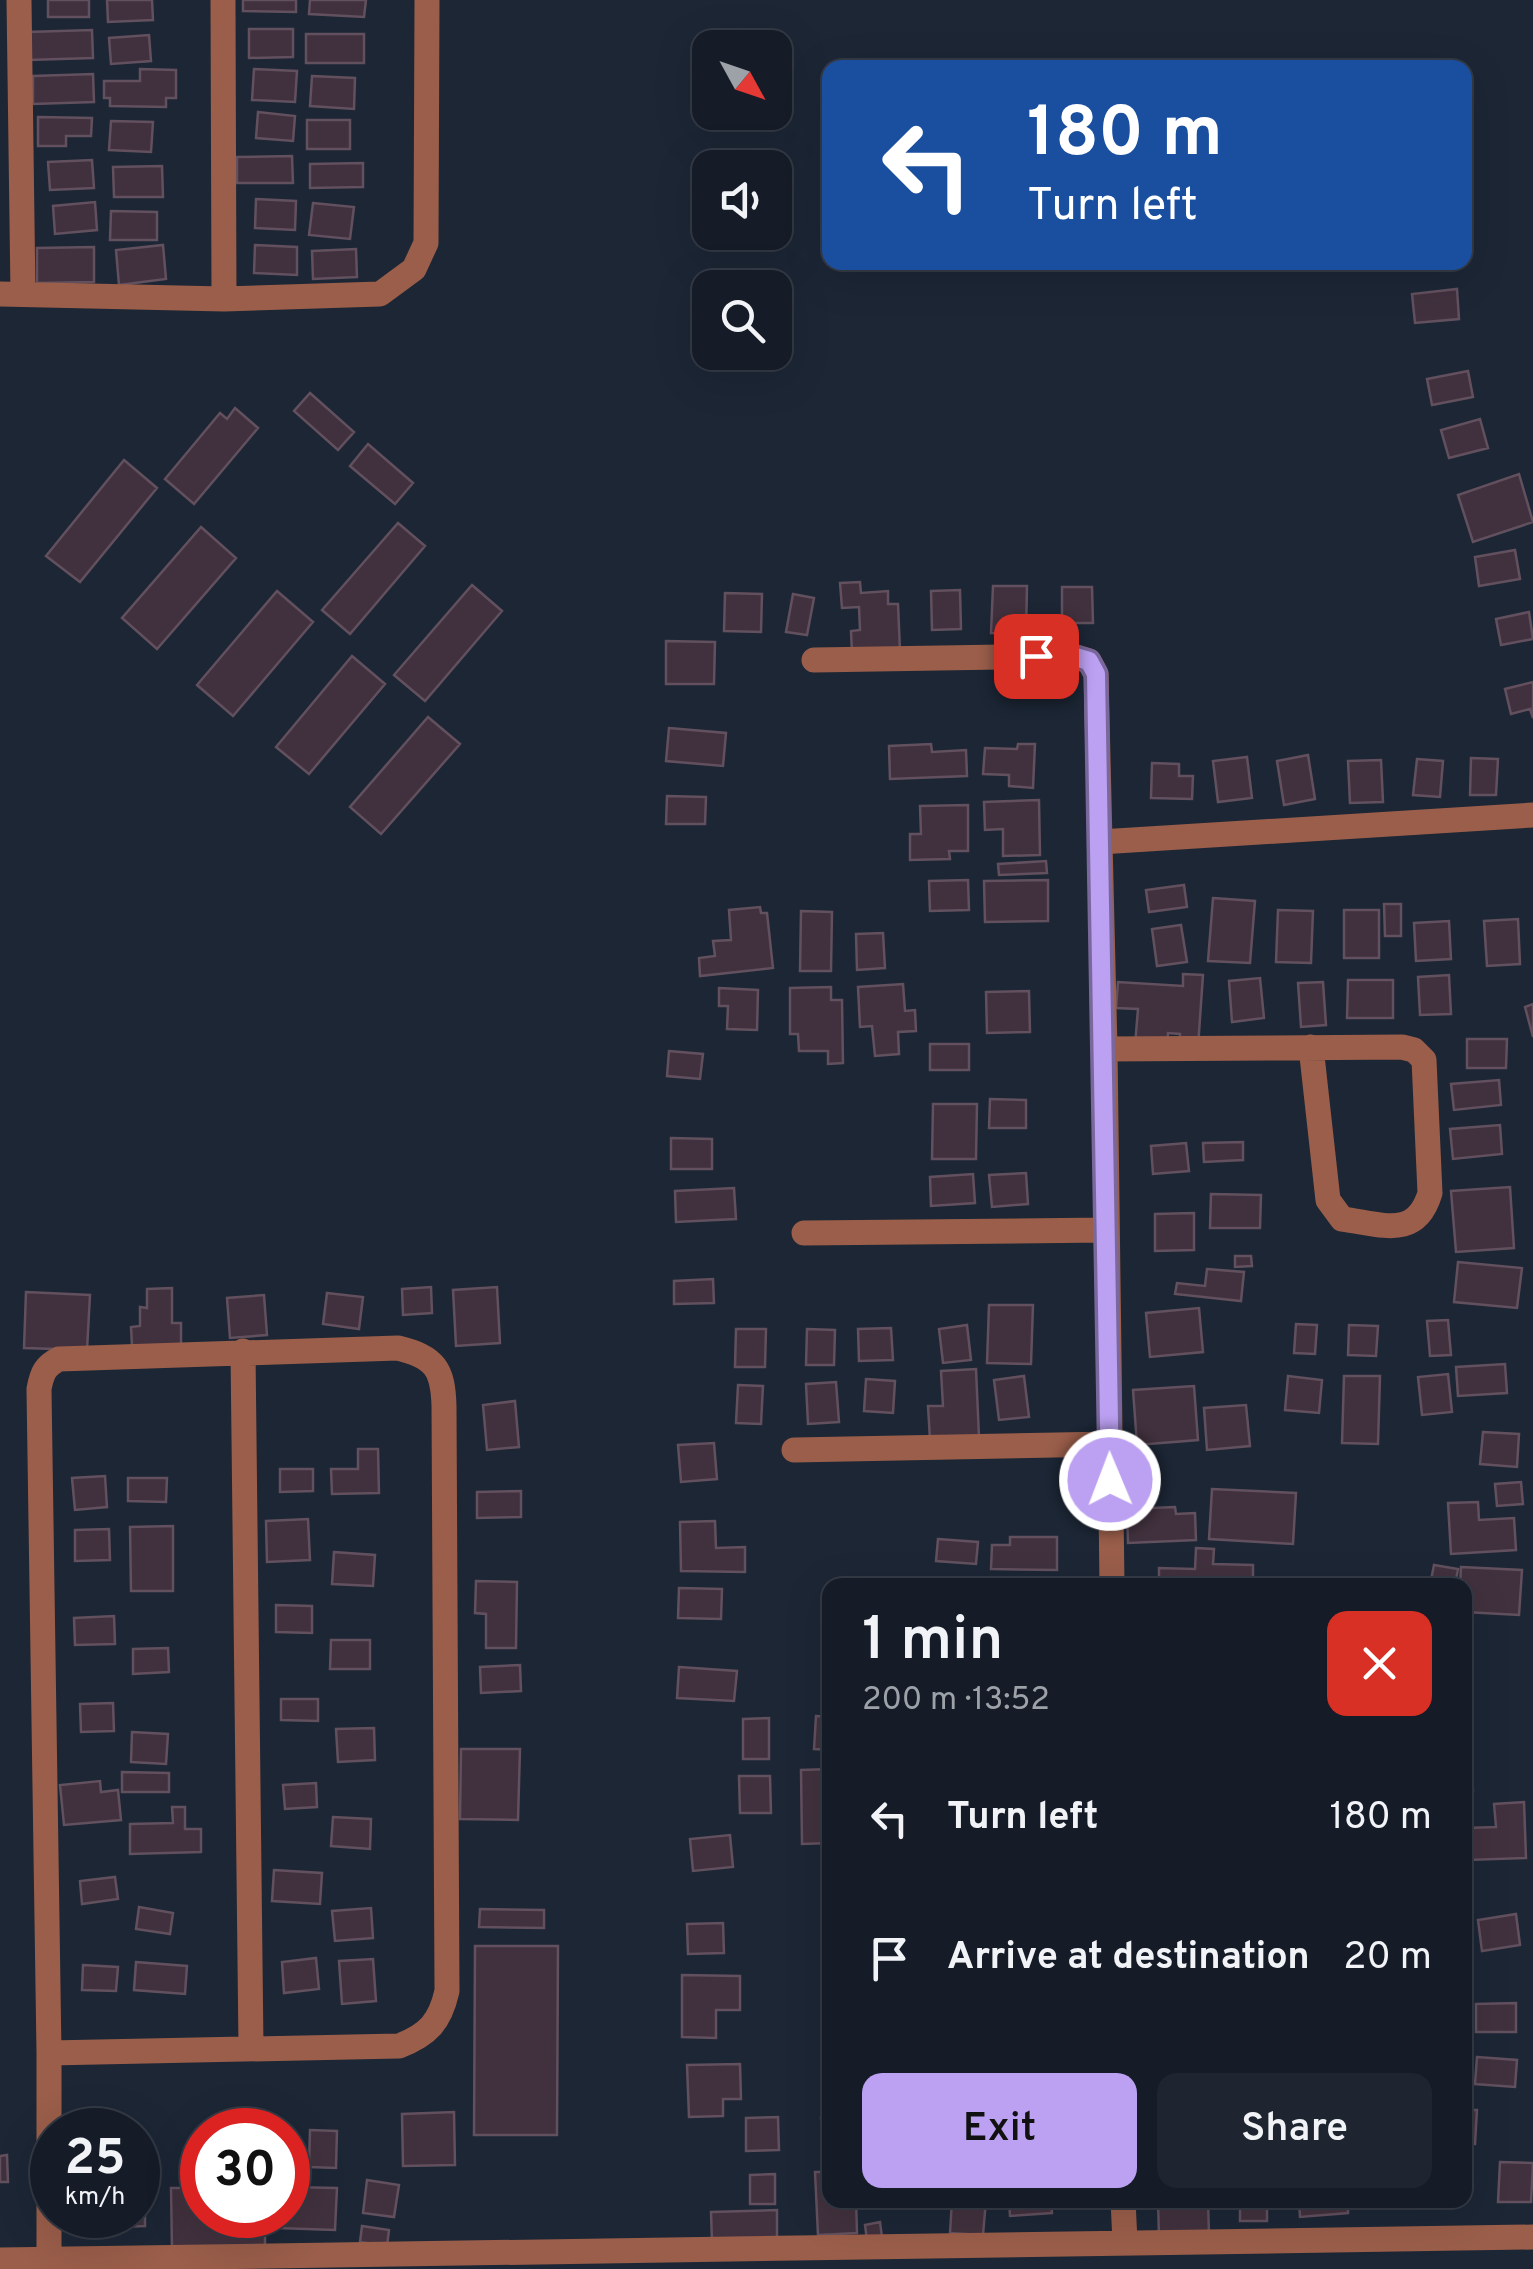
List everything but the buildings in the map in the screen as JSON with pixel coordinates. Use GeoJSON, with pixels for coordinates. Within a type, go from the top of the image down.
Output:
{"type":"FeatureCollection","features":[{"type":"Feature","properties":{"kind":"street"},"geometry":{"type":"LineString","coordinates":[[19,0],[12,294],[224,299],[380,294],[414,269],[426,243],[427,0]]}},
{"type":"Feature","properties":{"kind":"street"},"geometry":{"type":"LineString","coordinates":[[223,0],[224,299]]}},
{"type":"Feature","properties":{"kind":"street"},"geometry":{"type":"LineString","coordinates":[[814,660],[1072,656],[1089,661],[1096,674],[1112,1578]]}},
{"type":"Feature","properties":{"kind":"street"},"geometry":{"type":"LineString","coordinates":[[1100,842],[1533,815]]}},
{"type":"Feature","properties":{"kind":"street"},"geometry":{"type":"LineString","coordinates":[[1105,1048],[1311,1047],[1402,1047],[1414,1050],[1424,1060],[1430,1192],[1425,1212],[1412,1224],[1394,1226],[1342,1219],[1328,1200],[1311,1047]]}},
{"type":"Feature","properties":{"kind":"street"},"geometry":{"type":"LineString","coordinates":[[804,1233],[1107,1230]]}},
{"type":"Feature","properties":{"kind":"street"},"geometry":{"type":"LineString","coordinates":[[49,2053],[398,2046],[434,2026],[443,2009],[444,1406],[443,1382],[438,1372],[433,1363],[416,1352],[398,1348],[243,1351],[60,1359],[48,1364],[42,1375],[39,1389],[49,2260]]}},
{"type":"Feature","properties":{"kind":"street"},"geometry":{"type":"LineString","coordinates":[[243,1351],[250,2048]]}},
{"type":"Feature","properties":{"kind":"street"},"geometry":{"type":"LineString","coordinates":[[794,1450],[1110,1444]]}},
{"type":"Feature","properties":{"kind":"street"},"geometry":{"type":"LineString","coordinates":[[1124,2208],[1125,2242]]}},
{"type":"Feature","properties":{"kind":"street"},"geometry":{"type":"LineString","coordinates":[[0,2260],[632,2260],[1125,2242],[1533,2237]]}},
{"type":"Feature","properties":{"kind":"route"},"geometry":{"type":"LineString","coordinates":[[1036,656],[1072,656],[1089,661],[1096,674],[1110,1480]]}}]}
